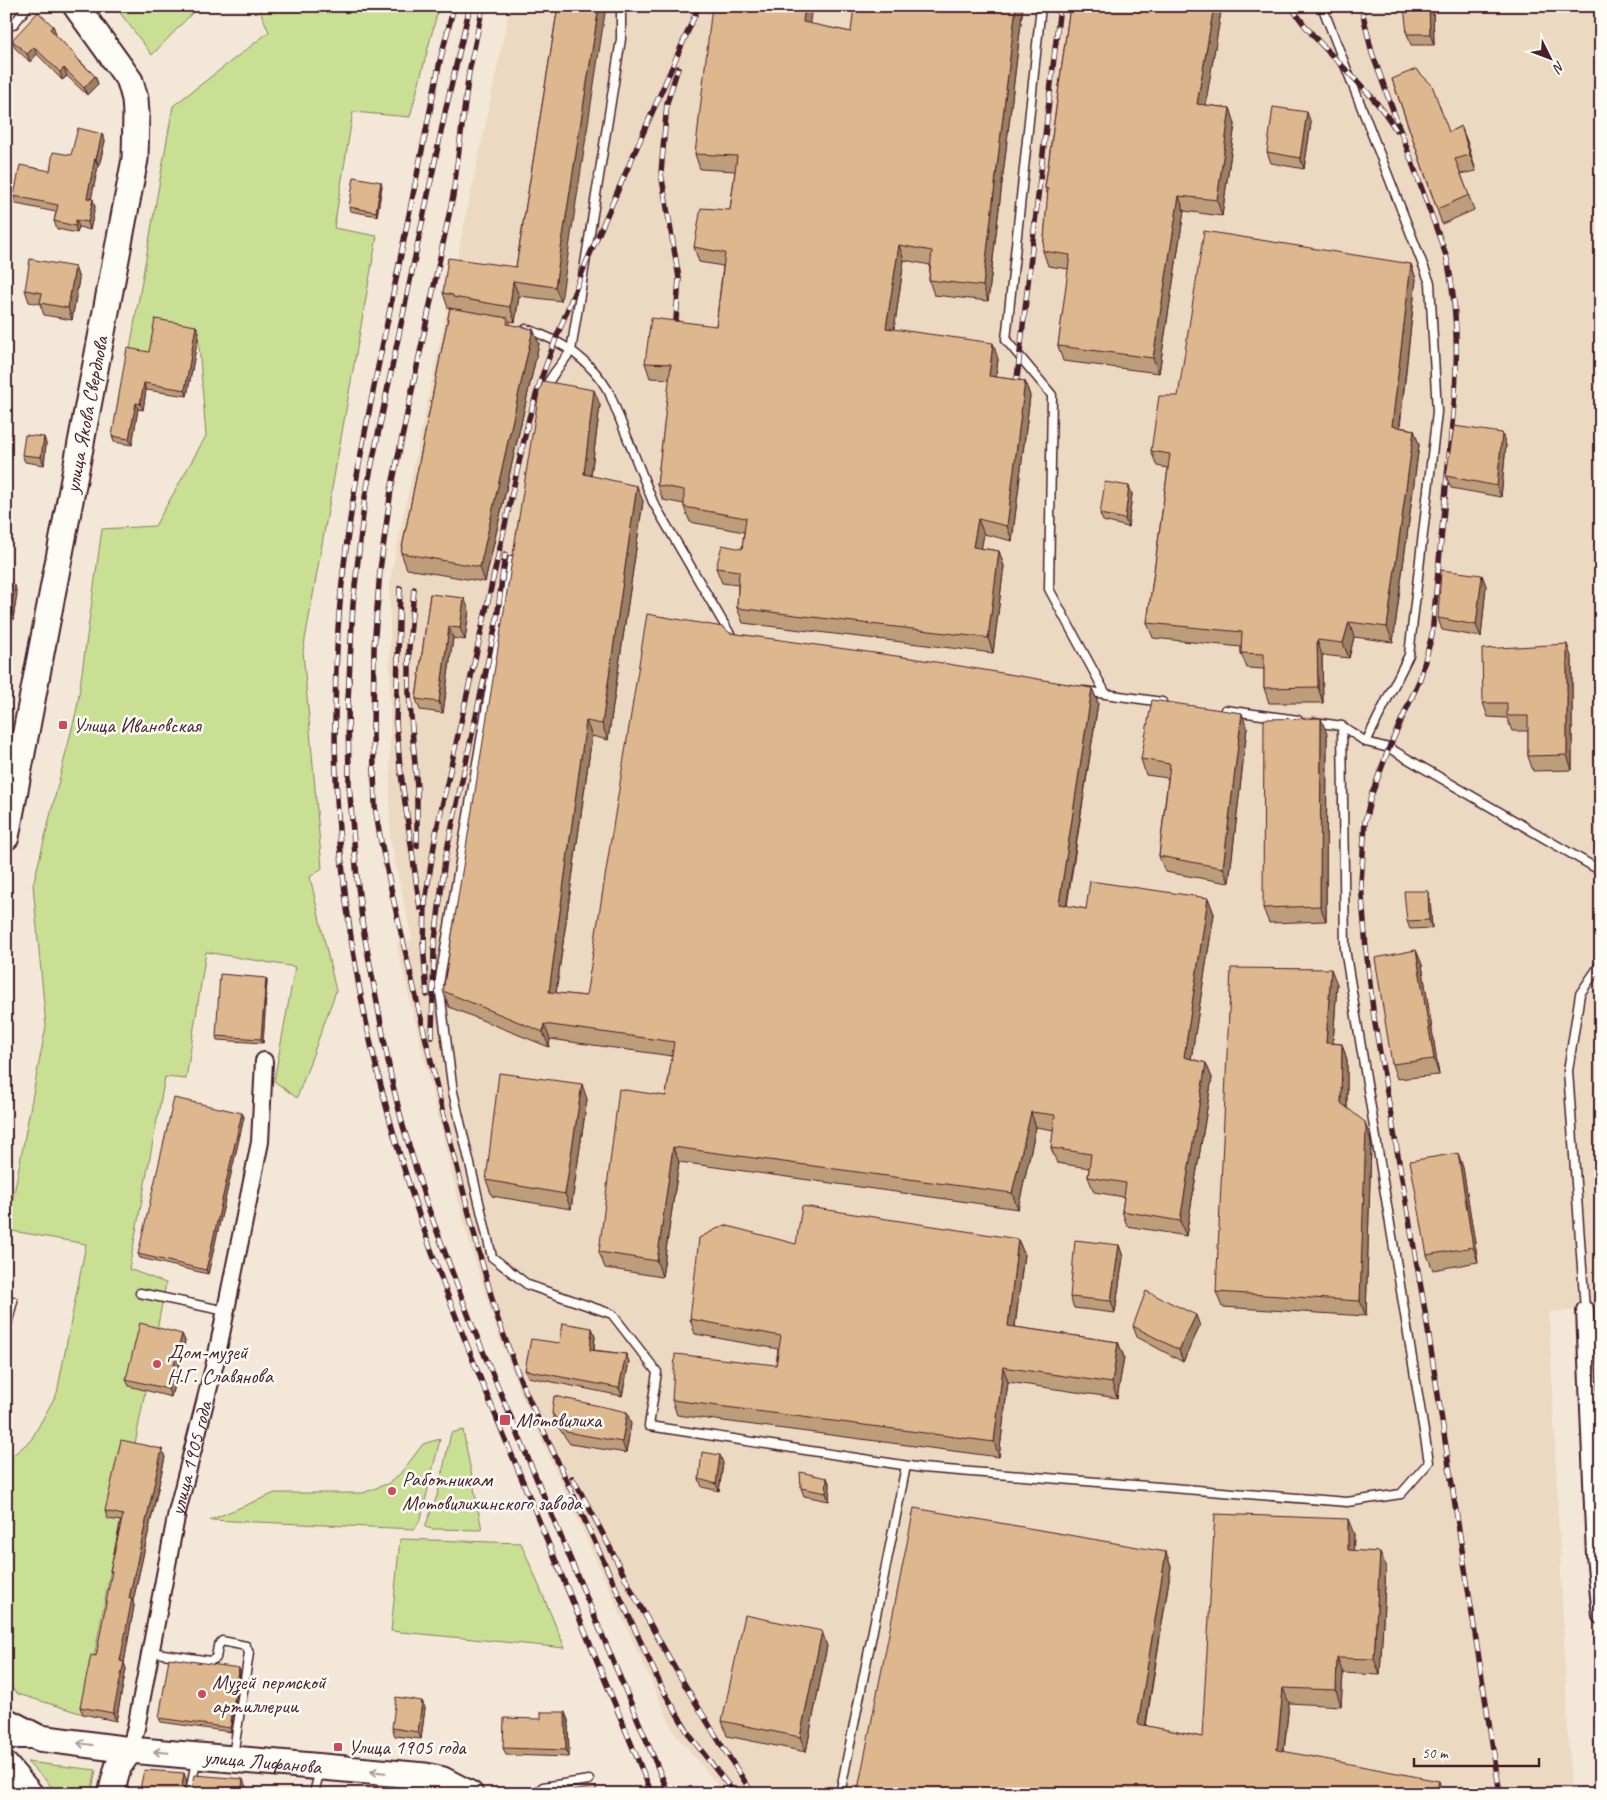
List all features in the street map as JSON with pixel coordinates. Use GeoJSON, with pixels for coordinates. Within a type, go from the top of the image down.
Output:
{"type":"FeatureCollection","features":[{"type":"Feature","properties":{"kind":"main road","name":"улица Якова Свердлова"},"geometry":{"type":"LineString","coordinates":[[6,837],[135,159],[136,114],[135,99],[130,81],[76,6]]}},
{"type":"Feature","properties":{"kind":"main road"},"geometry":{"type":"LineString","coordinates":[[6,1721],[39,1738],[130,1750]]}},
{"type":"Feature","properties":{"kind":"main road","name":"улица Лифанова"},"geometry":{"type":"LineString","coordinates":[[130,1750],[425,1776],[443,1780],[470,1794]]}},
{"type":"Feature","properties":{"kind":"main road","name":"улица 1905 года"},"geometry":{"type":"LineString","coordinates":[[111,1794],[118,1767],[130,1750]]}},
{"type":"Feature","properties":{"kind":"main road"},"geometry":{"type":"LineString","coordinates":[[6,1766],[20,1785]]}},
{"type":"Feature","properties":{"kind":"street","name":"улица 1905 года"},"geometry":{"type":"LineString","coordinates":[[130,1750],[136,1728],[177,1512],[216,1359],[260,1142],[264,1062]]}},
{"type":"Feature","properties":{"kind":"street"},"geometry":{"type":"LineString","coordinates":[[1585,1310],[1596,1555],[1601,1616]]}},
{"type":"Feature","properties":{"kind":"street"},"geometry":{"type":"LineString","coordinates":[[6,1738],[39,1738]]}},
{"type":"Feature","properties":{"kind":"lane"},"geometry":{"type":"LineString","coordinates":[[13,25],[28,6]]}},
{"type":"Feature","properties":{"kind":"lane"},"geometry":{"type":"LineString","coordinates":[[541,400],[548,383],[571,351],[621,39],[621,6]]}},
{"type":"Feature","properties":{"kind":"lane"},"geometry":{"type":"LineString","coordinates":[[1041,6],[1006,340],[1052,395],[1048,589],[1106,694]]}},
{"type":"Feature","properties":{"kind":"lane"},"geometry":{"type":"LineString","coordinates":[[1322,6],[1430,283],[1437,412],[1409,655],[1366,742]]}},
{"type":"Feature","properties":{"kind":"lane"},"geometry":{"type":"LineString","coordinates":[[519,327],[538,333],[571,351],[600,376],[609,392],[652,502],[736,642],[745,644]]}},
{"type":"Feature","properties":{"kind":"lane"},"geometry":{"type":"LineString","coordinates":[[514,554],[438,984],[453,1092],[492,1257],[528,1285],[612,1314],[657,1372],[649,1426],[932,1469],[1347,1502],[1401,1494],[1429,1462],[1345,949],[1342,726]]}},
{"type":"Feature","properties":{"kind":"lane"},"geometry":{"type":"LineString","coordinates":[[1077,690],[1175,704]]}},
{"type":"Feature","properties":{"kind":"lane"},"geometry":{"type":"LineString","coordinates":[[1214,709],[1342,726],[1366,742],[1389,748],[1601,871]]}},
{"type":"Feature","properties":{"kind":"lane"},"geometry":{"type":"LineString","coordinates":[[1585,1310],[1568,1071],[1580,994],[1601,963]]}},
{"type":"Feature","properties":{"kind":"lane"},"geometry":{"type":"LineString","coordinates":[[140,1293],[226,1310]]}},
{"type":"Feature","properties":{"kind":"lane"},"geometry":{"type":"LineString","coordinates":[[6,1330],[13,1301]]}},
{"type":"Feature","properties":{"kind":"lane"},"geometry":{"type":"LineString","coordinates":[[840,1794],[906,1466]]}},
{"type":"Feature","properties":{"kind":"lane"},"geometry":{"type":"LineString","coordinates":[[150,1652],[210,1661],[216,1658],[218,1646],[222,1641],[246,1646],[248,1653],[232,1758]]}},
{"type":"Feature","properties":{"kind":"lane"},"geometry":{"type":"LineString","coordinates":[[190,1794],[197,1755]]}},
{"type":"Feature","properties":{"kind":"lane"},"geometry":{"type":"LineString","coordinates":[[318,1794],[315,1789],[321,1767]]}},
{"type":"Feature","properties":{"kind":"lane"},"geometry":{"type":"LineString","coordinates":[[535,1794],[544,1787],[589,1780]]}},
{"type":"Feature","properties":{"kind":"shaded area"},"geometry":{"type":"Polygon","coordinates":[[[510,6],[1601,6],[1601,1310],[1549,1312],[1571,1794],[725,1794],[675,1734],[521,1394],[498,1334],[466,1231],[396,943],[412,939],[390,839],[390,580],[510,6]]]}},
{"type":"Feature","properties":{"kind":"green space"},"geometry":{"type":"Polygon","coordinates":[[[115,6],[199,6],[152,55],[115,6]]]}},
{"type":"Feature","properties":{"kind":"green space"},"geometry":{"type":"Polygon","coordinates":[[[258,6],[439,6],[410,117],[353,112],[334,228],[377,236],[303,651],[322,868],[310,877],[336,991],[297,1098],[274,1081],[295,967],[206,952],[186,1079],[165,1077],[129,1269],[166,1283],[83,1714],[18,1694],[6,1683],[6,1461],[31,1440],[57,1393],[86,1244],[7,1230],[46,1026],[33,885],[77,708],[102,529],[155,526],[206,436],[198,332],[151,358],[129,354],[173,106],[269,32],[258,6]]]}},
{"type":"Feature","properties":{"kind":"green space"},"geometry":{"type":"Polygon","coordinates":[[[463,1430],[482,1530],[432,1529],[425,1527],[437,1496],[451,1433],[463,1430]]]}},
{"type":"Feature","properties":{"kind":"green space"},"geometry":{"type":"Polygon","coordinates":[[[440,1439],[421,1518],[415,1529],[210,1520],[275,1493],[363,1493],[389,1483],[400,1474],[423,1444],[440,1439]]]}},
{"type":"Feature","properties":{"kind":"green space"},"geometry":{"type":"Polygon","coordinates":[[[400,1539],[521,1543],[565,1648],[391,1631],[400,1539]]]}},
{"type":"Feature","properties":{"kind":"green space"},"geometry":{"type":"Polygon","coordinates":[[[27,1762],[96,1770],[91,1794],[56,1794],[47,1781],[27,1762]]]}},
{"type":"Feature","properties":{"kind":"building"},"geometry":{"type":"Polygon","coordinates":[[[558,6],[599,6],[555,287],[513,281],[510,307],[453,297],[453,295],[443,293],[448,258],[516,267],[558,6]]]}},
{"type":"Feature","properties":{"kind":"building"},"geometry":{"type":"Polygon","coordinates":[[[712,6],[805,6],[803,22],[851,32],[854,6],[1016,6],[983,286],[929,280],[932,251],[899,245],[886,328],[993,343],[989,376],[1025,381],[1007,526],[978,519],[973,547],[999,551],[988,638],[737,608],[739,571],[716,568],[722,545],[742,549],[746,518],[684,507],[684,490],[657,485],[671,364],[645,363],[651,318],[716,326],[725,253],[694,247],[701,208],[730,210],[737,156],[695,154],[712,6]]]}},
{"type":"Feature","properties":{"kind":"building"},"geometry":{"type":"Polygon","coordinates":[[[1070,6],[1214,6],[1197,104],[1230,108],[1217,200],[1179,196],[1153,358],[1058,346],[1070,255],[1043,251],[1048,189],[1045,188],[1070,6]]]}},
{"type":"Feature","properties":{"kind":"building"},"geometry":{"type":"Polygon","coordinates":[[[1404,6],[1429,6],[1430,34],[1407,34],[1404,6]]]}},
{"type":"Feature","properties":{"kind":"building"},"geometry":{"type":"Polygon","coordinates":[[[38,12],[53,26],[50,29],[95,76],[84,88],[64,68],[60,72],[34,47],[27,54],[12,40],[38,12]]]}},
{"type":"Feature","properties":{"kind":"building"},"geometry":{"type":"Polygon","coordinates":[[[1416,69],[1432,85],[1449,132],[1461,126],[1470,155],[1455,159],[1469,195],[1437,209],[1392,79],[1416,69]]]}},
{"type":"Feature","properties":{"kind":"building"},"geometry":{"type":"Polygon","coordinates":[[[1273,107],[1307,112],[1300,158],[1267,152],[1273,107]]]}},
{"type":"Feature","properties":{"kind":"building"},"geometry":{"type":"Polygon","coordinates":[[[78,128],[102,134],[87,198],[93,199],[88,222],[76,220],[75,226],[54,221],[58,205],[14,196],[20,165],[50,171],[53,152],[71,155],[78,128]]]}},
{"type":"Feature","properties":{"kind":"building"},"geometry":{"type":"Polygon","coordinates":[[[354,177],[381,182],[376,212],[349,207],[354,177]]]}},
{"type":"Feature","properties":{"kind":"building"},"geometry":{"type":"Polygon","coordinates":[[[1204,231],[1411,264],[1392,426],[1414,430],[1387,627],[1349,622],[1343,643],[1317,640],[1318,687],[1264,688],[1264,654],[1241,653],[1242,632],[1147,623],[1170,454],[1151,451],[1159,396],[1178,396],[1204,231]]]}},
{"type":"Feature","properties":{"kind":"building"},"geometry":{"type":"Polygon","coordinates":[[[30,259],[75,267],[68,308],[40,303],[42,293],[25,290],[30,259]]]}},
{"type":"Feature","properties":{"kind":"building"},"geometry":{"type":"Polygon","coordinates":[[[450,308],[508,318],[507,324],[533,329],[480,567],[401,553],[450,308]]]}},
{"type":"Feature","properties":{"kind":"building"},"geometry":{"type":"Polygon","coordinates":[[[155,319],[196,326],[185,390],[144,383],[140,404],[136,403],[129,439],[112,436],[127,348],[149,352],[155,319]]]}},
{"type":"Feature","properties":{"kind":"building"},"geometry":{"type":"Polygon","coordinates":[[[543,381],[594,390],[584,474],[637,486],[602,724],[586,721],[549,992],[586,996],[647,614],[723,627],[730,633],[918,659],[1092,688],[1059,904],[1086,909],[1090,881],[1208,898],[1184,1057],[1206,1063],[1180,1221],[1122,1211],[1126,1183],[1088,1177],[1091,1154],[1051,1148],[1055,1115],[1031,1112],[1012,1193],[673,1147],[657,1261],[599,1252],[619,1089],[666,1096],[674,1042],[544,1024],[543,1032],[443,991],[539,392],[543,381]]]}},
{"type":"Feature","properties":{"kind":"building"},"geometry":{"type":"Polygon","coordinates":[[[1454,426],[1502,433],[1497,486],[1446,476],[1454,426]]]}},
{"type":"Feature","properties":{"kind":"building"},"geometry":{"type":"Polygon","coordinates":[[[25,435],[44,437],[41,457],[22,455],[25,435]]]}},
{"type":"Feature","properties":{"kind":"building"},"geometry":{"type":"Polygon","coordinates":[[[1105,482],[1129,486],[1125,519],[1100,514],[1105,482]]]}},
{"type":"Feature","properties":{"kind":"building"},"geometry":{"type":"Polygon","coordinates":[[[1441,570],[1482,575],[1476,625],[1438,618],[1441,570]]]}},
{"type":"Feature","properties":{"kind":"building"},"geometry":{"type":"Polygon","coordinates":[[[6,584],[15,586],[9,617],[6,617],[6,584]]]}},
{"type":"Feature","properties":{"kind":"building"},"geometry":{"type":"Polygon","coordinates":[[[430,594],[464,598],[460,628],[449,627],[439,702],[416,699],[430,594]]]}},
{"type":"Feature","properties":{"kind":"building"},"geometry":{"type":"Polygon","coordinates":[[[1567,644],[1567,755],[1528,756],[1528,716],[1507,716],[1507,703],[1483,703],[1482,649],[1567,644]]]}},
{"type":"Feature","properties":{"kind":"building"},"geometry":{"type":"Polygon","coordinates":[[[1152,700],[1242,713],[1223,868],[1159,856],[1170,764],[1141,759],[1152,700]]]}},
{"type":"Feature","properties":{"kind":"building"},"geometry":{"type":"Polygon","coordinates":[[[1321,718],[1320,906],[1263,908],[1264,719],[1321,718]]]}},
{"type":"Feature","properties":{"kind":"building"},"geometry":{"type":"Polygon","coordinates":[[[1404,891],[1428,891],[1429,920],[1407,921],[1404,891]]]}},
{"type":"Feature","properties":{"kind":"building"},"geometry":{"type":"Polygon","coordinates":[[[1416,950],[1434,1059],[1392,1064],[1375,958],[1416,950]]]}},
{"type":"Feature","properties":{"kind":"building"},"geometry":{"type":"Polygon","coordinates":[[[1231,968],[1331,969],[1326,1043],[1342,1044],[1341,1103],[1365,1122],[1366,1129],[1360,1301],[1216,1292],[1231,968]]]}},
{"type":"Feature","properties":{"kind":"building"},"geometry":{"type":"Polygon","coordinates":[[[220,974],[266,978],[261,1039],[216,1036],[220,974]]]}},
{"type":"Feature","properties":{"kind":"building"},"geometry":{"type":"Polygon","coordinates":[[[499,1073],[582,1084],[565,1194],[486,1180],[499,1073]]]}},
{"type":"Feature","properties":{"kind":"building"},"geometry":{"type":"Polygon","coordinates":[[[174,1098],[242,1113],[206,1270],[138,1254],[174,1098]]]}},
{"type":"Feature","properties":{"kind":"building"},"geometry":{"type":"Polygon","coordinates":[[[1458,1153],[1473,1247],[1427,1255],[1410,1161],[1458,1153]]]}},
{"type":"Feature","properties":{"kind":"building"},"geometry":{"type":"Polygon","coordinates":[[[802,1206],[1018,1239],[1008,1326],[1118,1342],[1112,1383],[1003,1367],[994,1442],[672,1400],[675,1354],[776,1365],[781,1336],[690,1319],[699,1238],[724,1225],[796,1244],[802,1206]]]}},
{"type":"Feature","properties":{"kind":"building"},"geometry":{"type":"Polygon","coordinates":[[[1075,1240],[1119,1245],[1111,1301],[1070,1297],[1075,1240]]]}},
{"type":"Feature","properties":{"kind":"building"},"geometry":{"type":"Polygon","coordinates":[[[1146,1291],[1196,1315],[1179,1350],[1133,1326],[1146,1291]]]}},
{"type":"Feature","properties":{"kind":"building","name":"Дом-музей Н.Г. Славянова"},"geometry":{"type":"Polygon","coordinates":[[[140,1323],[182,1334],[168,1389],[126,1379],[140,1323]]]}},
{"type":"Feature","properties":{"kind":"building"},"geometry":{"type":"Polygon","coordinates":[[[563,1323],[592,1328],[590,1350],[626,1354],[619,1388],[525,1370],[531,1339],[560,1343],[563,1323]]]}},
{"type":"Feature","properties":{"kind":"building"},"geometry":{"type":"Polygon","coordinates":[[[554,1396],[627,1412],[622,1442],[566,1432],[552,1413],[554,1396]]]}},
{"type":"Feature","properties":{"kind":"building"},"geometry":{"type":"Polygon","coordinates":[[[121,1440],[162,1449],[129,1598],[132,1598],[120,1661],[124,1662],[113,1713],[80,1707],[91,1655],[96,1656],[112,1571],[110,1571],[123,1515],[105,1511],[121,1440]]]}},
{"type":"Feature","properties":{"kind":"building"},"geometry":{"type":"Polygon","coordinates":[[[702,1452],[720,1455],[716,1484],[699,1479],[702,1452]]]}},
{"type":"Feature","properties":{"kind":"building"},"geometry":{"type":"Polygon","coordinates":[[[800,1472],[827,1478],[826,1493],[801,1488],[800,1472]]]}},
{"type":"Feature","properties":{"kind":"building"},"geometry":{"type":"Polygon","coordinates":[[[914,1508],[1166,1552],[1138,1724],[1202,1737],[1215,1514],[1348,1519],[1348,1550],[1380,1552],[1374,1659],[1337,1658],[1336,1690],[1283,1688],[1277,1750],[1439,1781],[1436,1794],[857,1794],[914,1508]]]}},
{"type":"Feature","properties":{"kind":"building"},"geometry":{"type":"Polygon","coordinates":[[[745,1615],[822,1631],[800,1737],[722,1721],[745,1615]]]}},
{"type":"Feature","properties":{"kind":"building","name":"Музей пермской артиллерии"},"geometry":{"type":"Polygon","coordinates":[[[169,1658],[239,1668],[230,1728],[159,1718],[169,1658]]]}},
{"type":"Feature","properties":{"kind":"building"},"geometry":{"type":"Polygon","coordinates":[[[396,1697],[422,1701],[418,1732],[392,1728],[396,1697]]]}},
{"type":"Feature","properties":{"kind":"building"},"geometry":{"type":"Polygon","coordinates":[[[541,1712],[565,1712],[566,1750],[503,1748],[504,1718],[541,1719],[541,1712]]]}},
{"type":"Feature","properties":{"kind":"building"},"geometry":{"type":"Polygon","coordinates":[[[144,1770],[184,1773],[182,1787],[187,1791],[192,1789],[195,1775],[243,1779],[241,1794],[139,1794],[144,1770]]]}},
{"type":"Feature","properties":{"kind":"building"},"geometry":{"type":"Polygon","coordinates":[[[596,1787],[597,1794],[552,1794],[596,1787]]]}},
{"type":"Feature","properties":{"kind":"railway"},"geometry":{"type":"LineString","coordinates":[[454,6],[440,61],[358,468],[341,589],[335,686],[335,744],[337,802],[348,917],[357,974],[381,1086],[408,1182],[440,1276],[476,1368],[652,1794]]}},
{"type":"Feature","properties":{"kind":"railway"},"geometry":{"type":"LineString","coordinates":[[470,6],[446,108],[365,497],[353,604],[348,700],[349,784],[357,878],[363,928],[392,1082],[426,1202],[472,1325],[669,1794]]}},
{"type":"Feature","properties":{"kind":"railway"},"geometry":{"type":"LineString","coordinates":[[483,6],[469,72],[453,196],[391,490],[380,570],[374,648],[373,734],[375,806],[393,898],[442,1109],[498,1320],[522,1384],[662,1688],[690,1736],[735,1794]]}},
{"type":"Feature","properties":{"kind":"railway"},"geometry":{"type":"LineString","coordinates":[[424,950],[425,902],[436,833],[529,418],[541,379],[586,263],[699,6]]}},
{"type":"Feature","properties":{"kind":"railway"},"geometry":{"type":"LineString","coordinates":[[1016,387],[1060,6]]}},
{"type":"Feature","properties":{"kind":"railway"},"geometry":{"type":"LineString","coordinates":[[1291,6],[1316,38],[1372,97],[1396,130]]}},
{"type":"Feature","properties":{"kind":"railway"},"geometry":{"type":"LineString","coordinates":[[1361,6],[1372,53],[1446,255],[1454,306],[1456,341],[1455,393],[1432,635],[1420,679],[1389,748],[1371,796],[1365,822],[1361,883],[1374,1018],[1424,1305],[1500,1794]]}},
{"type":"Feature","properties":{"kind":"railway"},"geometry":{"type":"LineString","coordinates":[[675,334],[679,278],[661,173],[667,103],[678,68]]}},
{"type":"Feature","properties":{"kind":"railway"},"geometry":{"type":"LineString","coordinates":[[432,1037],[434,948],[445,859],[497,619],[505,554]]}},
{"type":"Feature","properties":{"kind":"railway"},"geometry":{"type":"LineString","coordinates":[[400,588],[396,722],[400,767],[420,908]]}},
{"type":"Feature","properties":{"kind":"railway"},"geometry":{"type":"LineString","coordinates":[[414,589],[409,648],[409,693],[417,788],[417,846]]}},
{"type":"Feature","properties":{"kind":"railway"},"geometry":{"type":"LineString","coordinates":[[423,943],[427,995]]}},
{"type":"Feature","properties":{"kind":"railway"},"geometry":{"type":"LineString","coordinates":[[572,1478],[661,1644],[753,1794]]}},
{"type":"Feature","properties":{"kind":"place","name":"Улица Ивановская"},"geometry":{"type":"Point","coordinates":[63,725]}},
{"type":"Feature","properties":{"kind":"place","name":"Дом-музей Н.Г. Славянова"},"geometry":{"type":"Point","coordinates":[157,1364]}},
{"type":"Feature","properties":{"kind":"place","name":"Мотовилиха"},"geometry":{"type":"Point","coordinates":[505,1420]}},
{"type":"Feature","properties":{"kind":"place","name":"Работникам Мотовилихинского завода"},"geometry":{"type":"Point","coordinates":[392,1491]}},
{"type":"Feature","properties":{"kind":"place","name":"Музей пермской артиллерии"},"geometry":{"type":"Point","coordinates":[202,1694]}},
{"type":"Feature","properties":{"kind":"place","name":"Улица 1905 года"},"geometry":{"type":"Point","coordinates":[338,1747]}}]}
